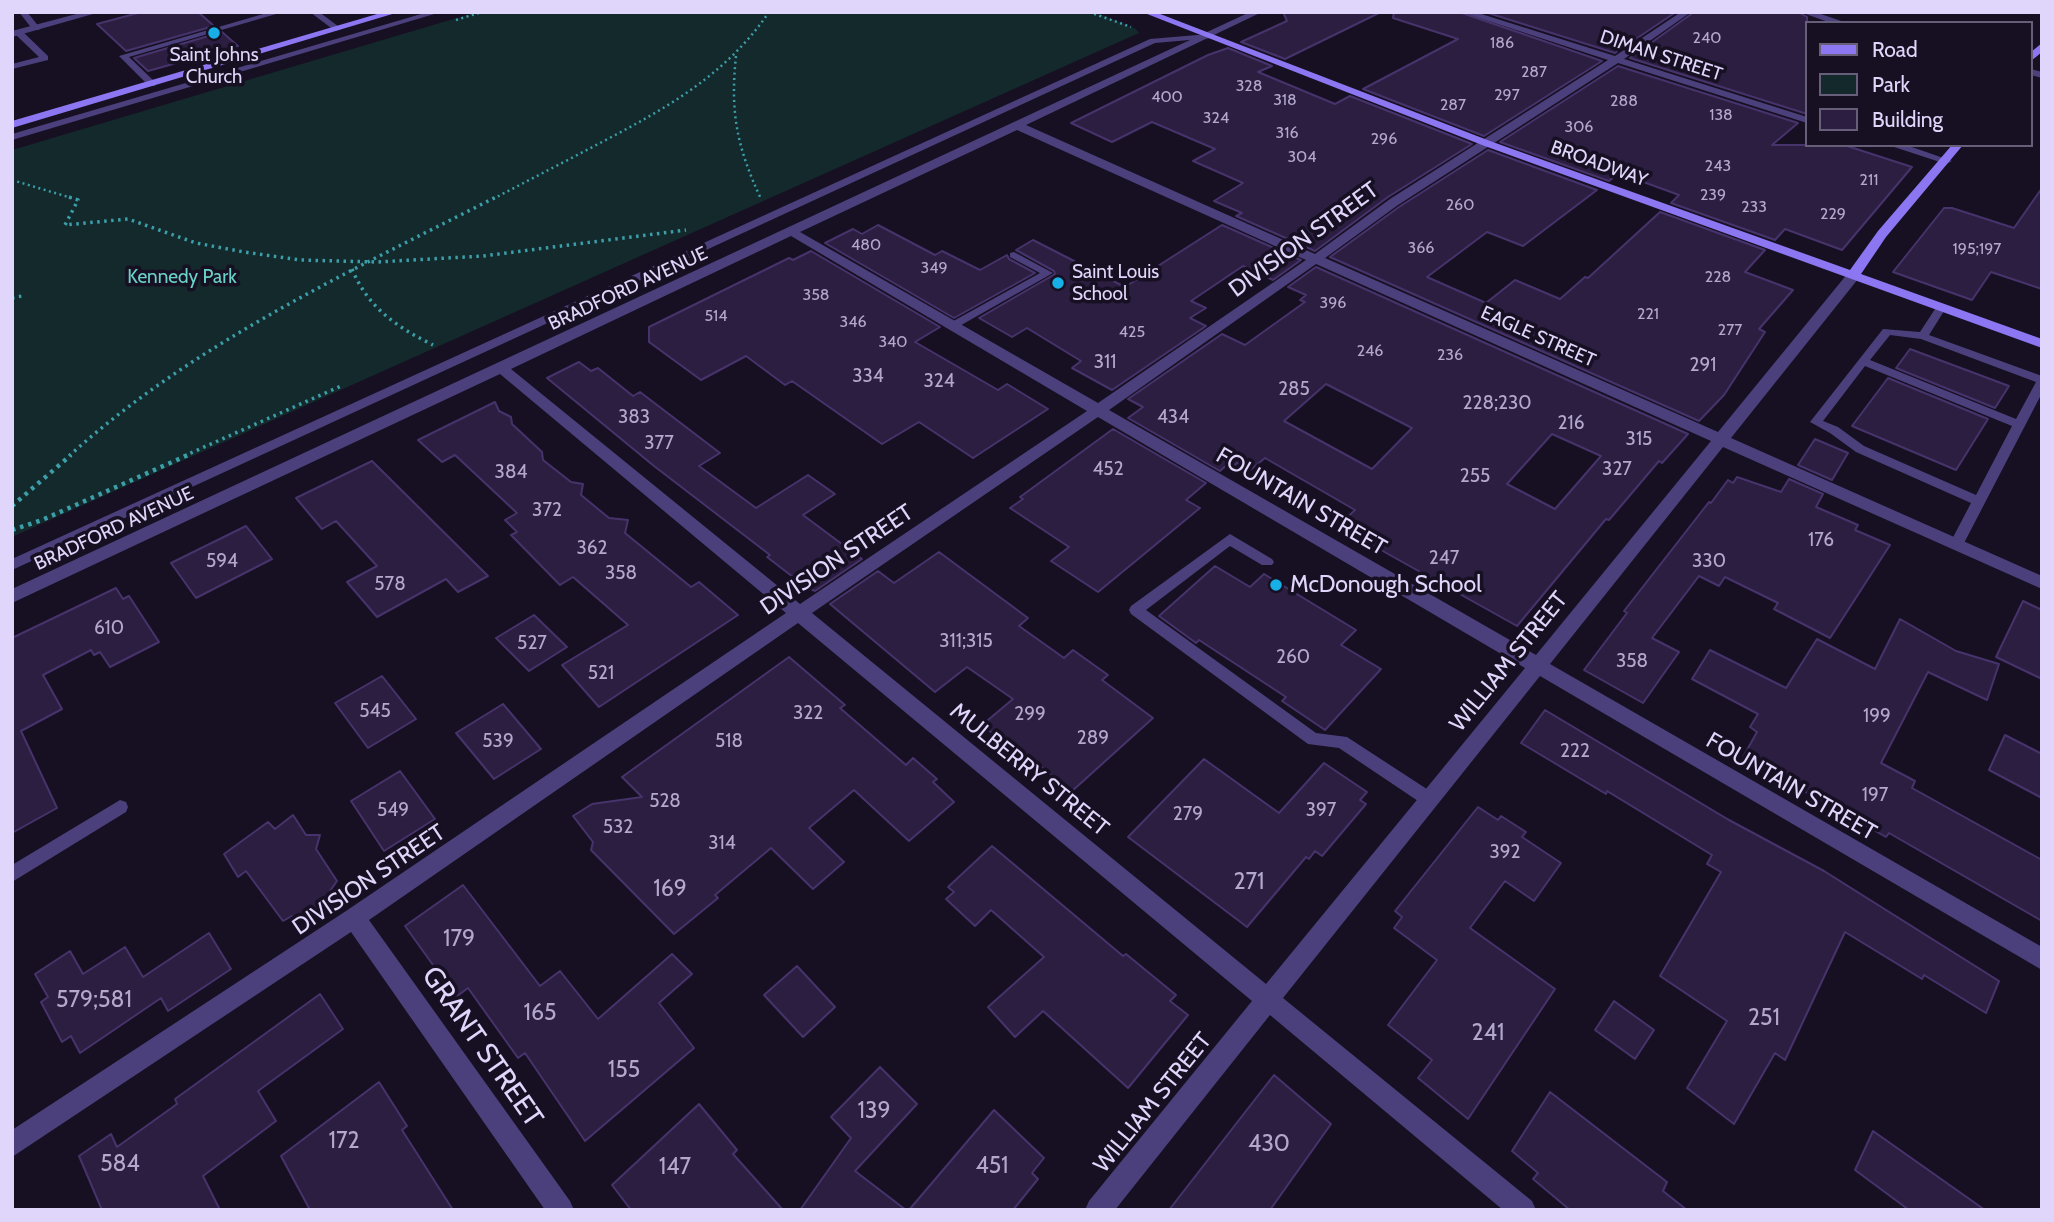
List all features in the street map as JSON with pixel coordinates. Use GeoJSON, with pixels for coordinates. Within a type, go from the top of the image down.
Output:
{"type":"FeatureCollection","features":[{"type":"Feature","properties":{"kind":"main road"},"geometry":{"type":"LineString","coordinates":[[12,125],[395,12]]}},
{"type":"Feature","properties":{"kind":"main road","name":"BROADWAY"},"geometry":{"type":"LineString","coordinates":[[1146,12],[1163,15],[1209,36],[1486,143],[2042,344]]}},
{"type":"Feature","properties":{"kind":"main road","name":"WILLIAM STREET"},"geometry":{"type":"LineString","coordinates":[[1853,276],[1882,234],[1956,147]]}},
{"type":"Feature","properties":{"kind":"street"},"geometry":{"type":"LineString","coordinates":[[15,33],[96,12]]}},
{"type":"Feature","properties":{"kind":"street","name":"BRADFORD AVENUE"},"geometry":{"type":"LineString","coordinates":[[12,597],[503,369],[1258,12]]}},
{"type":"Feature","properties":{"kind":"street","name":"DIMAN STREET"},"geometry":{"type":"LineString","coordinates":[[1465,12],[1806,120]]}},
{"type":"Feature","properties":{"kind":"street","name":"DIVISION STREET"},"geometry":{"type":"LineString","coordinates":[[12,1145],[354,918],[1318,260],[1394,202],[1687,12]]}},
{"type":"Feature","properties":{"kind":"street"},"geometry":{"type":"LineString","coordinates":[[1804,12],[1835,21]]}},
{"type":"Feature","properties":{"kind":"street","name":"EAGLE STREET"},"geometry":{"type":"LineString","coordinates":[[1018,126],[2042,583]]}},
{"type":"Feature","properties":{"kind":"street"},"geometry":{"type":"LineString","coordinates":[[1900,147],[1946,161]]}},
{"type":"Feature","properties":{"kind":"street","name":"FOUNTAIN STREET"},"geometry":{"type":"LineString","coordinates":[[792,232],[2042,960]]}},
{"type":"Feature","properties":{"kind":"street","name":"WILLIAM STREET"},"geometry":{"type":"LineString","coordinates":[[1098,1210],[1853,276]]}},
{"type":"Feature","properties":{"kind":"street","name":"MULBERRY STREET"},"geometry":{"type":"LineString","coordinates":[[503,369],[1523,1210]]}},
{"type":"Feature","properties":{"kind":"street","name":"GRANT STREET"},"geometry":{"type":"LineString","coordinates":[[354,918],[561,1210]]}},
{"type":"Feature","properties":{"kind":"lane"},"geometry":{"type":"LineString","coordinates":[[23,12],[36,28]]}},
{"type":"Feature","properties":{"kind":"lane"},"geometry":{"type":"LineString","coordinates":[[152,84],[123,56],[279,12]]}},
{"type":"Feature","properties":{"kind":"lane"},"geometry":{"type":"LineString","coordinates":[[314,12],[338,29]]}},
{"type":"Feature","properties":{"kind":"lane"},"geometry":{"type":"LineString","coordinates":[[12,137],[437,12]]}},
{"type":"Feature","properties":{"kind":"lane"},"geometry":{"type":"LineString","coordinates":[[12,67],[45,58],[15,33]]}},
{"type":"Feature","properties":{"kind":"lane"},"geometry":{"type":"LineString","coordinates":[[12,565],[1153,41],[1209,36]]}},
{"type":"Feature","properties":{"kind":"lane"},"geometry":{"type":"LineString","coordinates":[[952,326],[1048,273],[1014,255]]}},
{"type":"Feature","properties":{"kind":"lane"},"geometry":{"type":"LineString","coordinates":[[1923,336],[1941,308]]}},
{"type":"Feature","properties":{"kind":"lane"},"geometry":{"type":"LineString","coordinates":[[1956,545],[2042,381],[1923,336],[1887,331],[1816,422],[1834,430],[1860,449],[1978,500]]}},
{"type":"Feature","properties":{"kind":"lane"},"geometry":{"type":"LineString","coordinates":[[1862,361],[2018,424]]}},
{"type":"Feature","properties":{"kind":"lane"},"geometry":{"type":"LineString","coordinates":[[1267,562],[1230,539],[1136,610],[1313,739],[1342,742],[1430,800]]}},
{"type":"Feature","properties":{"kind":"lane"},"geometry":{"type":"LineString","coordinates":[[12,874],[120,807]]}},
{"type":"Feature","properties":{"kind":"path"},"geometry":{"type":"LineString","coordinates":[[12,506],[90,438],[217,345],[352,269],[609,139],[694,88],[737,55],[758,33],[769,12]]}},
{"type":"Feature","properties":{"kind":"path"},"geometry":{"type":"LineString","coordinates":[[1089,12],[1130,26],[1135,31]]}},
{"type":"Feature","properties":{"kind":"path"},"geometry":{"type":"LineString","coordinates":[[737,55],[731,87],[733,123],[739,152],[762,199]]}},
{"type":"Feature","properties":{"kind":"path"},"geometry":{"type":"LineString","coordinates":[[12,180],[78,200],[65,225],[128,219],[196,243],[300,260],[368,262],[483,256],[694,229]]}},
{"type":"Feature","properties":{"kind":"path"},"geometry":{"type":"LineString","coordinates":[[352,269],[359,289],[370,304],[401,329],[433,345]]}},
{"type":"Feature","properties":{"kind":"path"},"geometry":{"type":"LineString","coordinates":[[12,298],[22,296]]}},
{"type":"Feature","properties":{"kind":"green space","name":"Kennedy Park"},"geometry":{"type":"Polygon","coordinates":[[[477,12],[1095,12],[1136,29],[1139,33],[12,537],[12,150],[477,12]]]}},
{"type":"Feature","properties":{"kind":"building"},"geometry":{"type":"Polygon","coordinates":[[[142,12],[198,12],[214,26],[126,51],[97,24],[142,12]]]}},
{"type":"Feature","properties":{"kind":"building"},"geometry":{"type":"Polygon","coordinates":[[[1283,12],[1381,12],[1285,59],[1241,42],[1287,21],[1283,12]]]}},
{"type":"Feature","properties":{"kind":"building"},"geometry":{"type":"Polygon","coordinates":[[[1394,12],[1459,12],[1602,61],[1484,136],[1363,89],[1458,39],[1393,18],[1394,12]]]}},
{"type":"Feature","properties":{"kind":"building"},"geometry":{"type":"Polygon","coordinates":[[[1485,12],[1676,12],[1615,53],[1485,12]]]}},
{"type":"Feature","properties":{"kind":"building"},"geometry":{"type":"Polygon","coordinates":[[[1694,12],[1798,12],[1807,17],[1806,114],[1630,58],[1694,12]]]}},
{"type":"Feature","properties":{"kind":"building"},"geometry":{"type":"Polygon","coordinates":[[[222,32],[238,46],[148,71],[134,58],[222,32]]]}},
{"type":"Feature","properties":{"kind":"building"},"geometry":{"type":"Polygon","coordinates":[[[1228,48],[1272,66],[1258,72],[1335,104],[1350,96],[1472,144],[1388,197],[1315,251],[1236,216],[1242,213],[1214,201],[1243,183],[1193,161],[1215,149],[1152,122],[1112,142],[1071,123],[1208,55],[1228,48]]]}},
{"type":"Feature","properties":{"kind":"building"},"geometry":{"type":"Polygon","coordinates":[[[1618,66],[1798,123],[1772,145],[1850,147],[1912,167],[1842,250],[1785,229],[1775,240],[1671,203],[1679,195],[1619,173],[1609,181],[1500,142],[1618,66]]]}},
{"type":"Feature","properties":{"kind":"building"},"geometry":{"type":"Polygon","coordinates":[[[1488,150],[1597,190],[1523,246],[1487,232],[1427,277],[1486,303],[1515,280],[1560,299],[1585,277],[1588,278],[1660,212],[1765,250],[1745,272],[1793,290],[1759,329],[1765,332],[1724,395],[1699,421],[1330,257],[1399,207],[1488,150]]]}},
{"type":"Feature","properties":{"kind":"building"},"geometry":{"type":"Polygon","coordinates":[[[2042,188],[2042,289],[1991,272],[1972,300],[1893,272],[1944,208],[1952,208],[2014,228],[2042,188]]]}},
{"type":"Feature","properties":{"kind":"building"},"geometry":{"type":"Polygon","coordinates":[[[878,225],[935,255],[942,251],[980,270],[1007,255],[1009,259],[1035,273],[954,318],[825,243],[853,229],[862,234],[878,225]]]}},
{"type":"Feature","properties":{"kind":"building"},"geometry":{"type":"Polygon","coordinates":[[[1222,225],[1301,260],[1273,280],[1243,266],[1191,301],[1206,308],[1190,318],[1206,326],[1112,390],[1072,368],[1081,361],[1027,328],[1012,337],[979,318],[1055,274],[1016,250],[1033,240],[1125,287],[1222,225]]]}},
{"type":"Feature","properties":{"kind":"building"},"geometry":{"type":"Polygon","coordinates":[[[811,251],[940,327],[915,342],[998,390],[1007,384],[1048,409],[973,458],[919,422],[882,444],[792,381],[785,385],[746,356],[701,380],[649,342],[649,327],[789,258],[793,260],[811,251]]]}},
{"type":"Feature","properties":{"kind":"building"},"geometry":{"type":"Polygon","coordinates":[[[1316,267],[1688,434],[1662,463],[1659,461],[1609,520],[1606,519],[1517,626],[1338,526],[1355,510],[1265,458],[1249,471],[1237,463],[1234,466],[1229,463],[1220,471],[1128,418],[1143,407],[1128,399],[1222,334],[1245,345],[1305,302],[1300,300],[1306,295],[1288,287],[1316,267]],[[1326,384],[1284,421],[1372,469],[1412,428],[1326,384]],[[1552,434],[1507,484],[1555,509],[1601,456],[1552,434]]]}},
{"type":"Feature","properties":{"kind":"building"},"geometry":{"type":"Polygon","coordinates":[[[1910,349],[2009,386],[1995,408],[1896,368],[1910,349]]]}},
{"type":"Feature","properties":{"kind":"building"},"geometry":{"type":"Polygon","coordinates":[[[579,362],[591,371],[598,368],[633,396],[640,392],[720,453],[699,466],[756,508],[808,475],[835,494],[803,515],[862,559],[815,591],[806,587],[767,557],[770,555],[654,466],[547,378],[579,362]]]}},
{"type":"Feature","properties":{"kind":"building"},"geometry":{"type":"Polygon","coordinates":[[[1888,378],[1988,419],[1956,470],[1852,426],[1888,378]]]}},
{"type":"Feature","properties":{"kind":"building"},"geometry":{"type":"Polygon","coordinates":[[[495,402],[499,411],[511,417],[512,424],[542,452],[543,460],[571,482],[583,484],[581,495],[609,518],[628,520],[625,533],[691,587],[699,582],[738,615],[599,707],[562,665],[628,625],[573,577],[560,585],[511,535],[517,532],[505,520],[517,513],[455,455],[442,462],[418,440],[495,402]]]}},
{"type":"Feature","properties":{"kind":"building"},"geometry":{"type":"Polygon","coordinates":[[[1113,429],[1206,483],[1186,500],[1200,508],[1098,592],[1051,561],[1069,547],[1010,508],[1023,499],[1020,497],[1113,429]]]}},
{"type":"Feature","properties":{"kind":"building"},"geometry":{"type":"Polygon","coordinates":[[[1815,439],[1848,453],[1832,480],[1798,465],[1815,439]]]}},
{"type":"Feature","properties":{"kind":"building"},"geometry":{"type":"Polygon","coordinates":[[[372,461],[488,576],[458,592],[446,579],[377,617],[347,582],[377,566],[336,521],[322,529],[296,498],[372,461]]]}},
{"type":"Feature","properties":{"kind":"building"},"geometry":{"type":"Polygon","coordinates":[[[1737,477],[1781,492],[1789,479],[1823,494],[1816,507],[1858,525],[1855,530],[1890,545],[1830,638],[1774,609],[1778,603],[1725,577],[1719,586],[1699,576],[1652,638],[1679,652],[1643,703],[1584,670],[1627,613],[1624,611],[1709,502],[1711,503],[1728,480],[1733,483],[1737,477]]]}},
{"type":"Feature","properties":{"kind":"building"},"geometry":{"type":"Polygon","coordinates":[[[246,526],[272,559],[196,598],[171,563],[246,526]]]}},
{"type":"Feature","properties":{"kind":"building"},"geometry":{"type":"Polygon","coordinates":[[[939,552],[1028,618],[1019,626],[1064,658],[1073,650],[1108,675],[1102,680],[1153,718],[1071,792],[1022,751],[1018,754],[982,725],[1013,699],[967,667],[935,692],[830,604],[878,571],[894,583],[939,552]]]}},
{"type":"Feature","properties":{"kind":"building"},"geometry":{"type":"Polygon","coordinates":[[[1215,566],[1250,587],[1264,574],[1356,630],[1341,645],[1381,669],[1325,730],[1282,701],[1286,697],[1199,640],[1196,643],[1159,616],[1215,566]]]}},
{"type":"Feature","properties":{"kind":"building"},"geometry":{"type":"Polygon","coordinates":[[[116,588],[123,599],[129,596],[159,642],[110,667],[100,652],[94,655],[91,650],[43,675],[62,709],[21,731],[57,808],[12,833],[12,638],[116,588]]]}},
{"type":"Feature","properties":{"kind":"building"},"geometry":{"type":"Polygon","coordinates":[[[2023,601],[2042,610],[2042,679],[1996,657],[2023,601]]]}},
{"type":"Feature","properties":{"kind":"building"},"geometry":{"type":"Polygon","coordinates":[[[534,615],[567,647],[529,671],[496,638],[534,615]]]}},
{"type":"Feature","properties":{"kind":"building"},"geometry":{"type":"Polygon","coordinates":[[[1900,619],[1956,651],[1999,664],[1987,700],[1928,672],[1881,763],[1915,781],[1912,788],[2042,860],[2042,921],[1889,833],[1886,837],[1743,757],[1757,732],[1750,727],[1758,714],[1692,679],[1710,650],[1786,688],[1817,639],[1875,669],[1900,619]]]}},
{"type":"Feature","properties":{"kind":"building"},"geometry":{"type":"Polygon","coordinates":[[[789,657],[845,705],[840,708],[906,765],[913,758],[937,779],[933,782],[954,802],[909,841],[854,790],[809,828],[844,862],[813,889],[771,848],[715,895],[718,898],[674,934],[591,850],[593,842],[573,816],[592,804],[642,797],[622,777],[789,657]]]}},
{"type":"Feature","properties":{"kind":"building"},"geometry":{"type":"Polygon","coordinates":[[[382,676],[416,719],[368,748],[335,703],[382,676]]]}},
{"type":"Feature","properties":{"kind":"building"},"geometry":{"type":"Polygon","coordinates":[[[503,704],[541,749],[494,779],[456,733],[503,704]]]}},
{"type":"Feature","properties":{"kind":"building"},"geometry":{"type":"Polygon","coordinates":[[[1545,710],[1729,820],[1824,871],[1999,981],[1986,1013],[1924,975],[1922,979],[1845,932],[1785,1060],[1775,1053],[1734,1124],[1687,1088],[1727,1021],[1660,976],[1721,872],[1707,864],[1712,855],[1521,743],[1545,710]]]}},
{"type":"Feature","properties":{"kind":"building"},"geometry":{"type":"Polygon","coordinates":[[[2005,735],[2042,754],[2042,798],[1989,770],[2005,735]]]}},
{"type":"Feature","properties":{"kind":"building"},"geometry":{"type":"Polygon","coordinates":[[[1204,759],[1279,813],[1324,763],[1367,792],[1360,800],[1366,804],[1322,856],[1315,851],[1309,859],[1306,857],[1247,927],[1128,837],[1204,759]]]}},
{"type":"Feature","properties":{"kind":"building"},"geometry":{"type":"Polygon","coordinates":[[[400,771],[435,819],[384,851],[351,801],[400,771]]]}},
{"type":"Feature","properties":{"kind":"building"},"geometry":{"type":"Polygon","coordinates":[[[1478,807],[1498,820],[1501,816],[1526,832],[1522,837],[1561,863],[1534,901],[1505,881],[1470,928],[1555,989],[1468,1119],[1418,1078],[1432,1060],[1388,1025],[1437,960],[1394,928],[1402,917],[1395,911],[1478,807]]]}},
{"type":"Feature","properties":{"kind":"building"},"geometry":{"type":"Polygon","coordinates":[[[293,815],[306,835],[320,835],[316,849],[337,881],[321,904],[294,923],[292,916],[283,921],[246,871],[238,877],[224,854],[268,822],[275,829],[293,815]]]}},
{"type":"Feature","properties":{"kind":"building"},"geometry":{"type":"Polygon","coordinates":[[[992,846],[1123,956],[1126,954],[1176,995],[1170,1001],[1188,1015],[1128,1088],[1043,1011],[1015,1037],[988,1007],[1044,957],[991,910],[975,926],[946,899],[954,892],[948,887],[992,846]]]}},
{"type":"Feature","properties":{"kind":"building"},"geometry":{"type":"Polygon","coordinates":[[[463,885],[540,986],[560,971],[598,1019],[672,954],[692,974],[659,1003],[694,1048],[585,1141],[525,1053],[518,1058],[468,988],[456,997],[405,926],[463,885]]]}},
{"type":"Feature","properties":{"kind":"building"},"geometry":{"type":"Polygon","coordinates":[[[209,933],[231,969],[168,1011],[161,998],[80,1053],[71,1036],[62,1042],[41,1002],[48,997],[35,974],[70,951],[83,974],[125,947],[143,977],[209,933]]]}},
{"type":"Feature","properties":{"kind":"building"},"geometry":{"type":"Polygon","coordinates":[[[797,966],[835,1007],[803,1037],[764,995],[797,966]]]}},
{"type":"Feature","properties":{"kind":"building"},"geometry":{"type":"Polygon","coordinates":[[[320,994],[343,1029],[258,1091],[276,1121],[203,1176],[220,1210],[102,1210],[79,1156],[111,1134],[117,1147],[177,1104],[175,1099],[320,994]]]}},
{"type":"Feature","properties":{"kind":"building"},"geometry":{"type":"Polygon","coordinates":[[[1614,1001],[1654,1030],[1635,1059],[1595,1030],[1614,1001]]]}},
{"type":"Feature","properties":{"kind":"building"},"geometry":{"type":"Polygon","coordinates":[[[880,1067],[917,1104],[855,1171],[906,1210],[800,1210],[851,1138],[831,1117],[880,1067]]]}},
{"type":"Feature","properties":{"kind":"building"},"geometry":{"type":"Polygon","coordinates":[[[1274,1075],[1331,1124],[1270,1210],[1169,1210],[1274,1075]]]}},
{"type":"Feature","properties":{"kind":"building"},"geometry":{"type":"Polygon","coordinates":[[[379,1082],[407,1126],[402,1130],[453,1210],[310,1210],[281,1156],[379,1082]]]}},
{"type":"Feature","properties":{"kind":"building"},"geometry":{"type":"Polygon","coordinates":[[[1550,1092],[1667,1182],[1663,1191],[1687,1210],[1570,1210],[1533,1179],[1538,1173],[1512,1151],[1550,1092]]]}},
{"type":"Feature","properties":{"kind":"building"},"geometry":{"type":"Polygon","coordinates":[[[699,1104],[737,1150],[733,1154],[783,1210],[631,1210],[612,1185],[699,1104]]]}},
{"type":"Feature","properties":{"kind":"building"},"geometry":{"type":"Polygon","coordinates":[[[994,1110],[1044,1158],[1032,1173],[1038,1179],[1013,1210],[909,1210],[994,1110]]]}},
{"type":"Feature","properties":{"kind":"building"},"geometry":{"type":"Polygon","coordinates":[[[1873,1131],[1985,1210],[1909,1210],[1855,1170],[1873,1131]]]}},
{"type":"Feature","properties":{"kind":"place","name":"Saint Johns Church"},"geometry":{"type":"Point","coordinates":[214,33]}},
{"type":"Feature","properties":{"kind":"place","name":"Saint Louis School"},"geometry":{"type":"Point","coordinates":[1058,283]}},
{"type":"Feature","properties":{"kind":"place","name":"McDonough School"},"geometry":{"type":"Point","coordinates":[1276,585]}}]}
